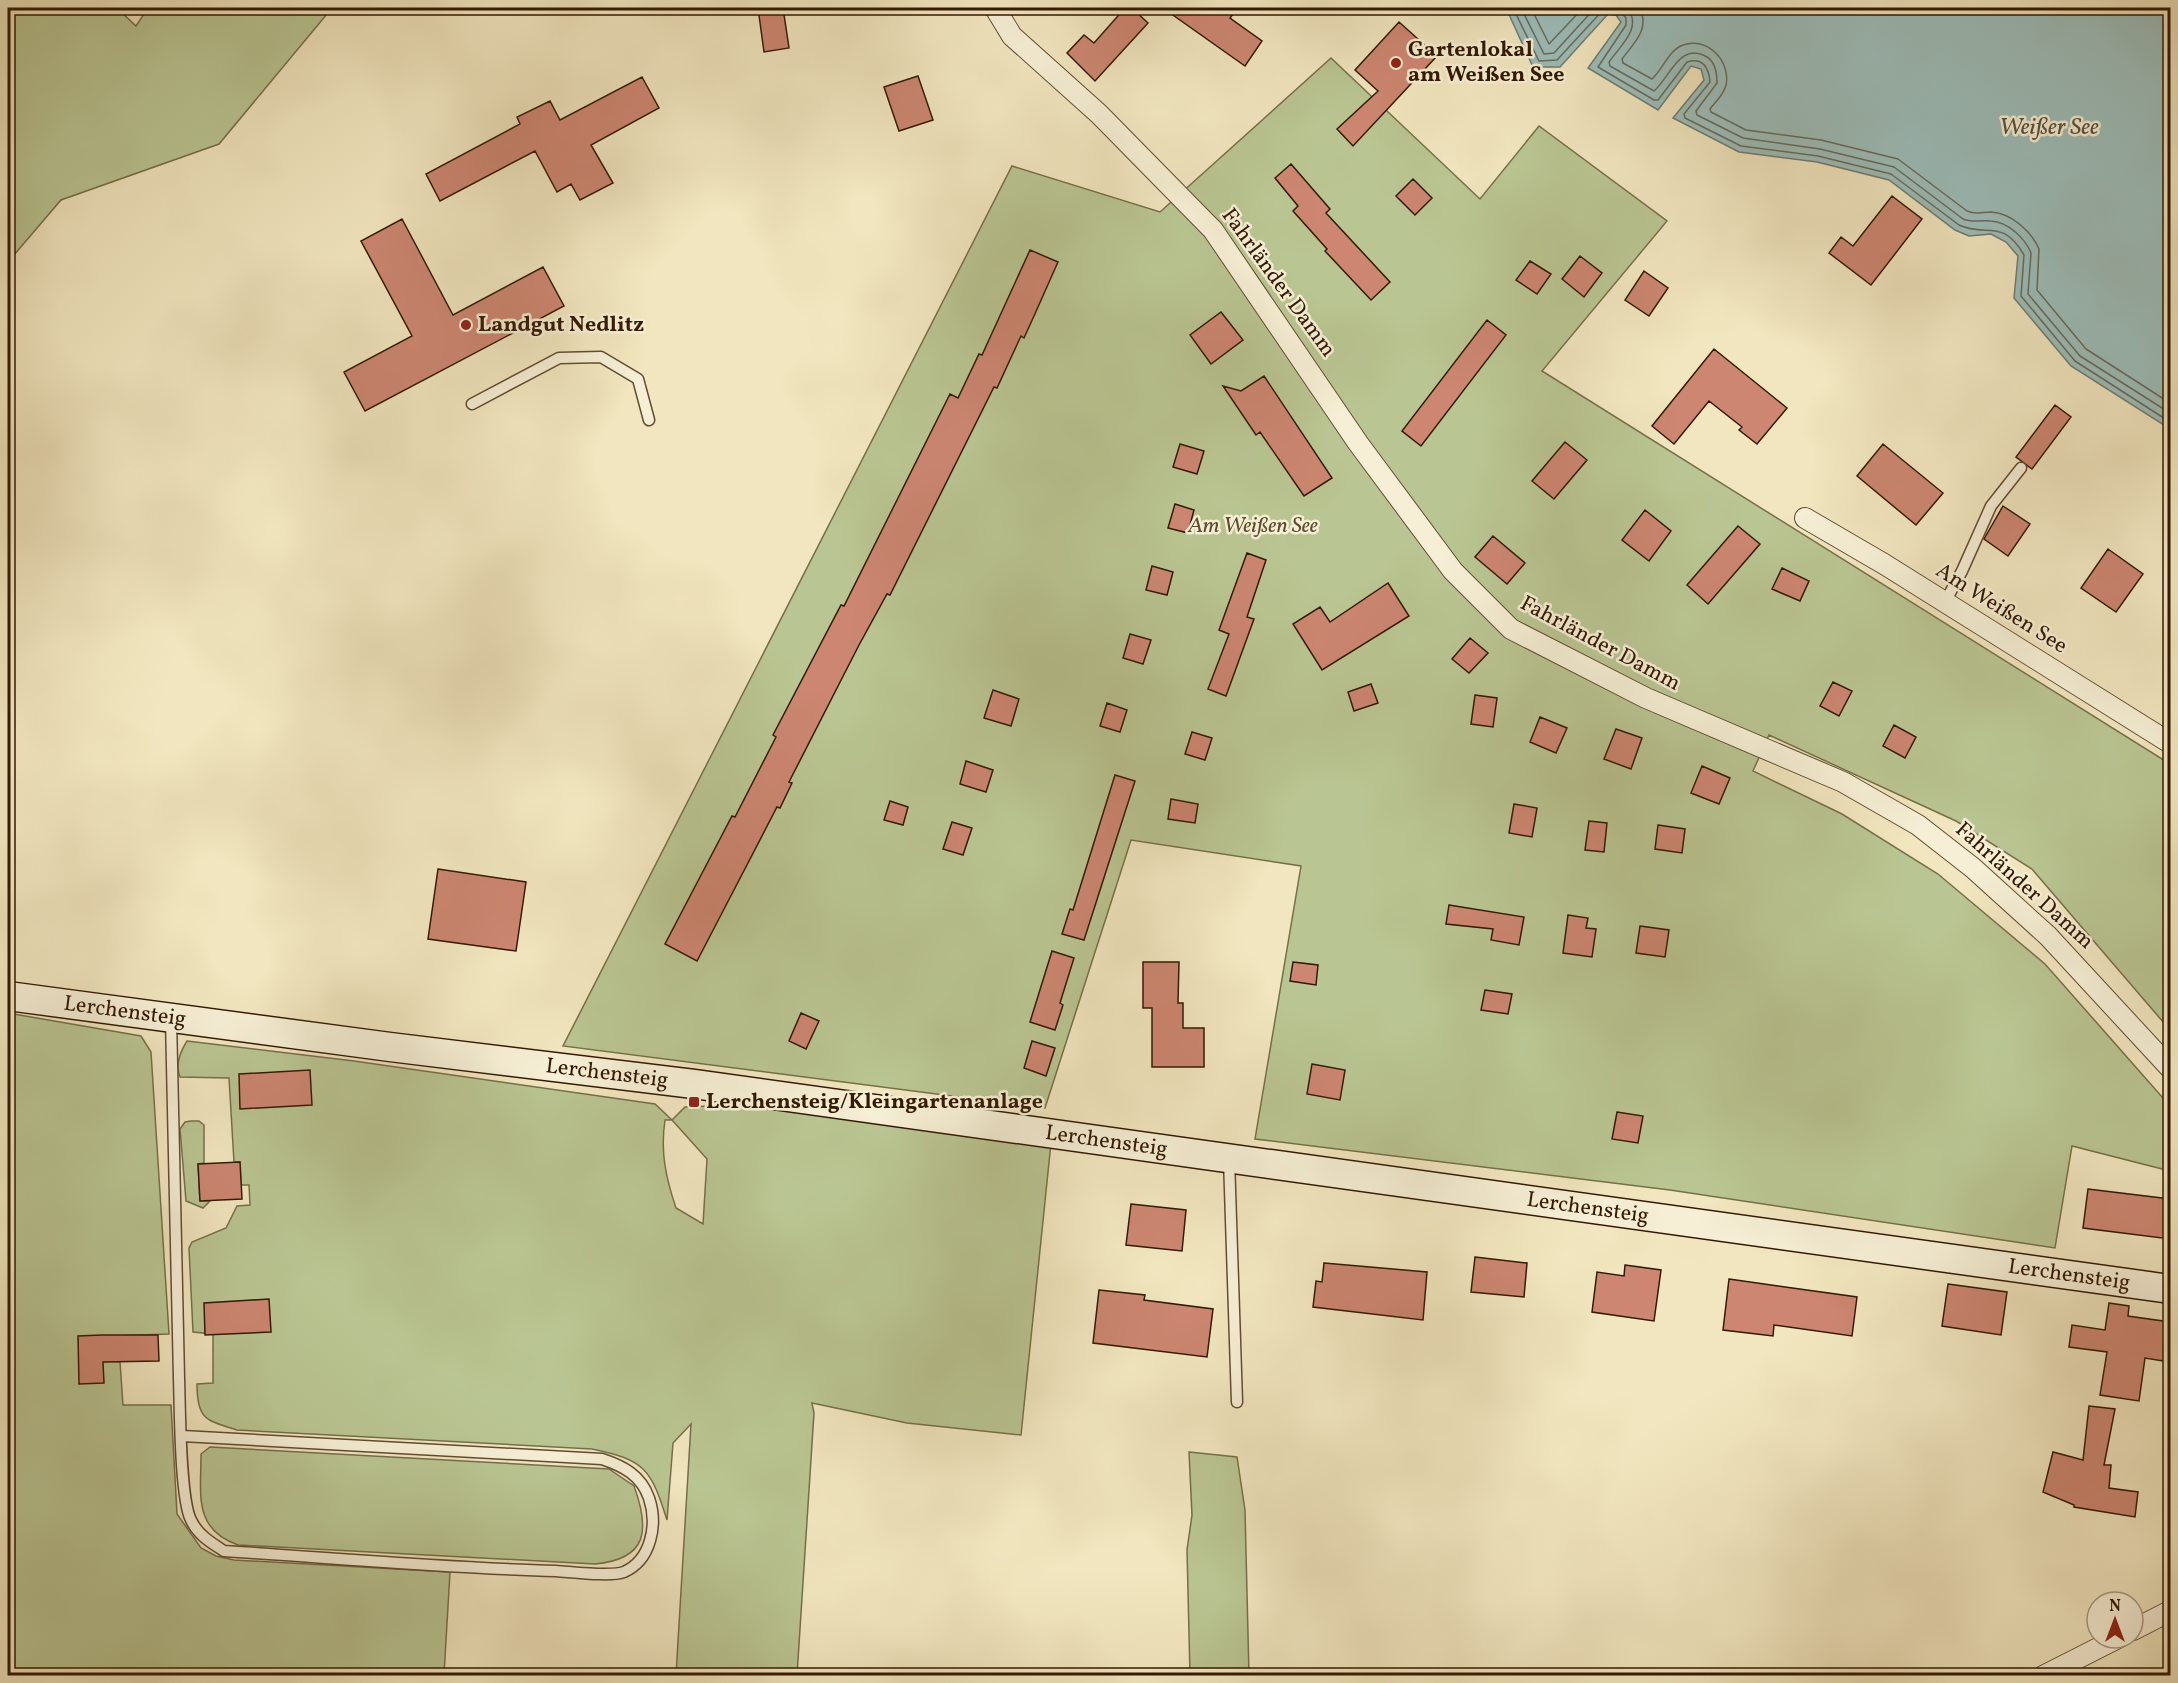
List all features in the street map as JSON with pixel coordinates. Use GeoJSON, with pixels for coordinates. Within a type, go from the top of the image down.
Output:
{"type":"FeatureCollection","features":[{"type":"Feature","properties":{"kind":"street","name":"Fahrländer Damm"},"geometry":{"type":"LineString","coordinates":[[995,8],[1012,36],[1100,114],[1213,230],[1325,390],[1358,443],[1453,571],[1511,629],[1646,698],[1843,782],[1918,825],[1973,868],[2048,936],[2170,1068]]}},
{"type":"Feature","properties":{"kind":"street","name":"Am Weißen See"},"geometry":{"type":"LineString","coordinates":[[1805,518],[1945,602],[2170,743]]}},
{"type":"Feature","properties":{"kind":"street","name":"Lerchensteig"},"geometry":{"type":"LineString","coordinates":[[8,996],[694,1084],[2170,1289]]}},
{"type":"Feature","properties":{"kind":"street"},"geometry":{"type":"LineString","coordinates":[[2145,1624],[2170,1611]]}},
{"type":"Feature","properties":{"kind":"street"},"geometry":{"type":"LineString","coordinates":[[2043,1676],[2094,1650]]}},
{"type":"Feature","properties":{"kind":"lane"},"geometry":{"type":"LineString","coordinates":[[472,404],[559,358],[601,357],[638,379],[649,420]]}},
{"type":"Feature","properties":{"kind":"lane"},"geometry":{"type":"LineString","coordinates":[[1945,602],[1992,506],[2021,468]]}},
{"type":"Feature","properties":{"kind":"lane"},"geometry":{"type":"LineString","coordinates":[[171,1018],[170,1060],[182,1436],[189,1518],[201,1537],[224,1551],[522,1570],[621,1573],[641,1562],[649,1545],[653,1518],[648,1496],[638,1480],[624,1466],[602,1459],[182,1436]]}},
{"type":"Feature","properties":{"kind":"lane"},"geometry":{"type":"LineString","coordinates":[[1229,1158],[1237,1402]]}},
{"type":"Feature","properties":{"kind":"green space"},"geometry":{"type":"Polygon","coordinates":[[[8,8],[117,8],[136,26],[148,8],[332,8],[219,144],[61,200],[8,262],[8,8]]]}},
{"type":"Feature","properties":{"kind":"green space","name":"Am Weißen See"},"geometry":{"type":"Polygon","coordinates":[[[1331,58],[1480,199],[1539,126],[1667,221],[1542,371],[2170,764],[2170,1030],[2032,869],[1956,821],[1769,735],[1753,771],[1842,814],[1938,874],[2045,964],[2170,1106],[2170,1171],[2072,1146],[2055,1248],[1670,1190],[1255,1139],[1301,866],[1131,840],[1045,1108],[563,1046],[1012,166],[1160,212],[1331,58]]]}},
{"type":"Feature","properties":{"kind":"green space"},"geometry":{"type":"Polygon","coordinates":[[[8,1013],[141,1036],[151,1052],[169,1334],[111,1336],[112,1361],[120,1362],[123,1405],[171,1405],[177,1514],[201,1548],[216,1556],[234,1560],[450,1572],[444,1675],[8,1675],[8,1013]]]}},
{"type":"Feature","properties":{"kind":"green space"},"geometry":{"type":"Polygon","coordinates":[[[187,1041],[354,1061],[655,1104],[672,1120],[685,1107],[739,1105],[1051,1143],[1021,1435],[907,1423],[812,1403],[814,1413],[797,1675],[676,1675],[691,1424],[673,1443],[667,1520],[650,1478],[635,1463],[610,1453],[592,1449],[237,1430],[217,1424],[201,1411],[197,1384],[213,1383],[213,1334],[193,1332],[189,1248],[192,1242],[226,1228],[237,1206],[250,1205],[249,1185],[241,1185],[240,1162],[234,1162],[229,1078],[180,1077],[178,1063],[187,1041]],[[665,1120],[663,1143],[665,1165],[676,1208],[703,1224],[707,1159],[672,1120],[665,1120]]]}},
{"type":"Feature","properties":{"kind":"green space"},"geometry":{"type":"Polygon","coordinates":[[[199,1121],[204,1125],[204,1163],[198,1164],[200,1201],[210,1201],[203,1208],[186,1201],[180,1129],[185,1122],[199,1121]]]}},
{"type":"Feature","properties":{"kind":"green space"},"geometry":{"type":"Polygon","coordinates":[[[210,1447],[609,1469],[634,1486],[643,1529],[635,1549],[626,1556],[595,1564],[238,1545],[213,1530],[203,1509],[201,1454],[210,1447]]]}},
{"type":"Feature","properties":{"kind":"green space"},"geometry":{"type":"Polygon","coordinates":[[[1189,1452],[1237,1457],[1245,1510],[1249,1675],[1190,1675],[1187,1550],[1192,1515],[1189,1452]]]}},
{"type":"Feature","properties":{"kind":"water","name":"Weißer See"},"geometry":{"type":"Polygon","coordinates":[[[1506,8],[2170,8],[2170,429],[2071,366],[2014,298],[2018,256],[2006,242],[1991,234],[1969,236],[1955,230],[1889,180],[1817,162],[1739,152],[1673,118],[1704,80],[1701,69],[1691,66],[1658,110],[1588,68],[1621,22],[1616,15],[1608,14],[1560,67],[1533,67],[1506,8]]]}},
{"type":"Feature","properties":{"kind":"building"},"geometry":{"type":"Polygon","coordinates":[[[758,8],[783,8],[789,48],[764,52],[758,8]]]}},
{"type":"Feature","properties":{"kind":"building"},"geometry":{"type":"Polygon","coordinates":[[[1125,8],[1132,8],[1148,23],[1095,81],[1067,53],[1084,35],[1094,43],[1125,8]]]}},
{"type":"Feature","properties":{"kind":"building"},"geometry":{"type":"Polygon","coordinates":[[[1163,8],[1238,8],[1230,18],[1262,41],[1245,66],[1163,8]]]}},
{"type":"Feature","properties":{"kind":"building","name":"Gartenlokal am Weißen See"},"geometry":{"type":"Polygon","coordinates":[[[1399,22],[1437,56],[1353,146],[1337,129],[1378,91],[1355,70],[1399,22]]]}},
{"type":"Feature","properties":{"kind":"building"},"geometry":{"type":"Polygon","coordinates":[[[918,76],[933,120],[899,131],[884,87],[918,76]]]}},
{"type":"Feature","properties":{"kind":"building"},"geometry":{"type":"Polygon","coordinates":[[[642,77],[659,108],[591,145],[613,183],[580,200],[571,184],[557,192],[535,151],[440,201],[426,174],[520,124],[517,117],[550,101],[560,120],[642,77]]]}},
{"type":"Feature","properties":{"kind":"building"},"geometry":{"type":"Polygon","coordinates":[[[1291,164],[1330,209],[1326,213],[1390,282],[1371,300],[1325,251],[1327,249],[1293,211],[1298,206],[1275,178],[1291,164]]]}},
{"type":"Feature","properties":{"kind":"building"},"geometry":{"type":"Polygon","coordinates":[[[1413,179],[1432,198],[1415,215],[1396,196],[1413,179]]]}},
{"type":"Feature","properties":{"kind":"building"},"geometry":{"type":"Polygon","coordinates":[[[1892,196],[1922,219],[1871,285],[1829,253],[1841,237],[1853,246],[1892,196]]]}},
{"type":"Feature","properties":{"kind":"building","name":"Landgut Nedlitz"},"geometry":{"type":"Polygon","coordinates":[[[402,219],[453,315],[543,267],[564,306],[365,411],[344,372],[412,336],[361,241],[402,219]]]}},
{"type":"Feature","properties":{"kind":"building"},"geometry":{"type":"Polygon","coordinates":[[[1030,250],[1058,262],[1024,338],[1021,336],[997,388],[994,387],[890,595],[887,594],[859,645],[789,782],[792,783],[780,808],[777,807],[697,961],[665,944],[732,816],[735,817],[776,737],[773,735],[841,605],[844,606],[950,394],[958,398],[979,354],[982,355],[1030,250]]]}},
{"type":"Feature","properties":{"kind":"building"},"geometry":{"type":"Polygon","coordinates":[[[1580,256],[1602,273],[1584,297],[1562,279],[1580,256]]]}},
{"type":"Feature","properties":{"kind":"building"},"geometry":{"type":"Polygon","coordinates":[[[1530,261],[1551,274],[1537,294],[1516,280],[1530,261]]]}},
{"type":"Feature","properties":{"kind":"building"},"geometry":{"type":"Polygon","coordinates":[[[1644,271],[1668,288],[1649,316],[1625,300],[1644,271]]]}},
{"type":"Feature","properties":{"kind":"building"},"geometry":{"type":"Polygon","coordinates":[[[1221,312],[1243,340],[1211,364],[1190,335],[1221,312]]]}},
{"type":"Feature","properties":{"kind":"building"},"geometry":{"type":"Polygon","coordinates":[[[1487,320],[1506,335],[1421,446],[1402,431],[1487,320]]]}},
{"type":"Feature","properties":{"kind":"building"},"geometry":{"type":"Polygon","coordinates":[[[1714,349],[1787,408],[1757,444],[1739,430],[1742,427],[1709,401],[1674,444],[1652,426],[1714,349]]]}},
{"type":"Feature","properties":{"kind":"building"},"geometry":{"type":"Polygon","coordinates":[[[1264,376],[1332,478],[1304,496],[1260,432],[1256,435],[1223,386],[1241,391],[1264,376]]]}},
{"type":"Feature","properties":{"kind":"building"},"geometry":{"type":"Polygon","coordinates":[[[2055,405],[2071,417],[2032,469],[2016,457],[2055,405]]]}},
{"type":"Feature","properties":{"kind":"building"},"geometry":{"type":"Polygon","coordinates":[[[1565,442],[1587,460],[1554,499],[1532,481],[1565,442]]]}},
{"type":"Feature","properties":{"kind":"building"},"geometry":{"type":"Polygon","coordinates":[[[1180,444],[1204,451],[1197,474],[1173,467],[1180,444]]]}},
{"type":"Feature","properties":{"kind":"building"},"geometry":{"type":"Polygon","coordinates":[[[1883,444],[1943,493],[1916,525],[1857,476],[1883,444]]]}},
{"type":"Feature","properties":{"kind":"building"},"geometry":{"type":"Polygon","coordinates":[[[1175,504],[1194,510],[1188,533],[1168,528],[1175,504]]]}},
{"type":"Feature","properties":{"kind":"building"},"geometry":{"type":"Polygon","coordinates":[[[2003,506],[2030,524],[2008,556],[1984,539],[2003,506]]]}},
{"type":"Feature","properties":{"kind":"building"},"geometry":{"type":"Polygon","coordinates":[[[1645,510],[1671,531],[1649,561],[1622,540],[1645,510]]]}},
{"type":"Feature","properties":{"kind":"building"},"geometry":{"type":"Polygon","coordinates":[[[1738,526],[1760,544],[1708,604],[1687,585],[1738,526]]]}},
{"type":"Feature","properties":{"kind":"building"},"geometry":{"type":"Polygon","coordinates":[[[1493,536],[1525,563],[1507,584],[1475,557],[1493,536]]]}},
{"type":"Feature","properties":{"kind":"building"},"geometry":{"type":"Polygon","coordinates":[[[2108,549],[2143,574],[2116,612],[2081,588],[2108,549]]]}},
{"type":"Feature","properties":{"kind":"building"},"geometry":{"type":"Polygon","coordinates":[[[1247,553],[1266,560],[1247,617],[1254,619],[1226,696],[1208,689],[1229,634],[1219,630],[1247,553]]]}},
{"type":"Feature","properties":{"kind":"building"},"geometry":{"type":"Polygon","coordinates":[[[1152,566],[1173,572],[1167,595],[1146,590],[1152,566]]]}},
{"type":"Feature","properties":{"kind":"building"},"geometry":{"type":"Polygon","coordinates":[[[1782,568],[1809,581],[1800,601],[1772,589],[1782,568]]]}},
{"type":"Feature","properties":{"kind":"building"},"geometry":{"type":"Polygon","coordinates":[[[1388,583],[1409,616],[1322,670],[1293,624],[1320,607],[1330,622],[1388,583]]]}},
{"type":"Feature","properties":{"kind":"building"},"geometry":{"type":"Polygon","coordinates":[[[1130,634],[1151,640],[1143,664],[1123,658],[1130,634]]]}},
{"type":"Feature","properties":{"kind":"building"},"geometry":{"type":"Polygon","coordinates":[[[1470,638],[1488,653],[1469,673],[1452,659],[1470,638]]]}},
{"type":"Feature","properties":{"kind":"building"},"geometry":{"type":"Polygon","coordinates":[[[1833,682],[1852,691],[1839,716],[1820,706],[1833,682]]]}},
{"type":"Feature","properties":{"kind":"building"},"geometry":{"type":"Polygon","coordinates":[[[1371,684],[1378,703],[1354,711],[1348,692],[1371,684]]]}},
{"type":"Feature","properties":{"kind":"building"},"geometry":{"type":"Polygon","coordinates":[[[993,690],[1019,699],[1011,726],[984,718],[993,690]]]}},
{"type":"Feature","properties":{"kind":"building"},"geometry":{"type":"Polygon","coordinates":[[[1475,695],[1497,698],[1493,727],[1471,724],[1475,695]]]}},
{"type":"Feature","properties":{"kind":"building"},"geometry":{"type":"Polygon","coordinates":[[[1107,703],[1127,710],[1120,732],[1100,726],[1107,703]]]}},
{"type":"Feature","properties":{"kind":"building"},"geometry":{"type":"Polygon","coordinates":[[[1540,717],[1567,728],[1556,753],[1530,742],[1540,717]]]}},
{"type":"Feature","properties":{"kind":"building"},"geometry":{"type":"Polygon","coordinates":[[[1894,725],[1916,737],[1905,758],[1883,746],[1894,725]]]}},
{"type":"Feature","properties":{"kind":"building"},"geometry":{"type":"Polygon","coordinates":[[[1616,729],[1642,738],[1631,769],[1604,759],[1616,729]]]}},
{"type":"Feature","properties":{"kind":"building"},"geometry":{"type":"Polygon","coordinates":[[[1192,732],[1212,738],[1205,760],[1185,754],[1192,732]]]}},
{"type":"Feature","properties":{"kind":"building"},"geometry":{"type":"Polygon","coordinates":[[[966,761],[993,770],[986,792],[960,784],[966,761]]]}},
{"type":"Feature","properties":{"kind":"building"},"geometry":{"type":"Polygon","coordinates":[[[1702,766],[1730,778],[1719,804],[1691,793],[1702,766]]]}},
{"type":"Feature","properties":{"kind":"building"},"geometry":{"type":"Polygon","coordinates":[[[1115,775],[1135,781],[1084,940],[1062,934],[1070,909],[1073,910],[1115,775]]]}},
{"type":"Feature","properties":{"kind":"building"},"geometry":{"type":"Polygon","coordinates":[[[1171,799],[1198,804],[1195,823],[1168,819],[1171,799]]]}},
{"type":"Feature","properties":{"kind":"building"},"geometry":{"type":"Polygon","coordinates":[[[890,801],[908,807],[903,825],[884,820],[890,801]]]}},
{"type":"Feature","properties":{"kind":"building"},"geometry":{"type":"Polygon","coordinates":[[[1514,804],[1537,808],[1532,837],[1509,833],[1514,804]]]}},
{"type":"Feature","properties":{"kind":"building"},"geometry":{"type":"Polygon","coordinates":[[[1589,821],[1607,823],[1604,852],[1585,850],[1589,821]]]}},
{"type":"Feature","properties":{"kind":"building"},"geometry":{"type":"Polygon","coordinates":[[[952,822],[972,828],[963,855],[943,849],[952,822]]]}},
{"type":"Feature","properties":{"kind":"building"},"geometry":{"type":"Polygon","coordinates":[[[1658,825],[1685,829],[1682,853],[1655,849],[1658,825]]]}},
{"type":"Feature","properties":{"kind":"building"},"geometry":{"type":"Polygon","coordinates":[[[438,869],[526,882],[516,951],[428,939],[438,869]]]}},
{"type":"Feature","properties":{"kind":"building"},"geometry":{"type":"Polygon","coordinates":[[[1449,905],[1524,917],[1519,945],[1491,940],[1493,929],[1446,924],[1449,905]]]}},
{"type":"Feature","properties":{"kind":"building"},"geometry":{"type":"Polygon","coordinates":[[[1568,915],[1588,918],[1586,928],[1596,929],[1592,957],[1563,953],[1568,915]]]}},
{"type":"Feature","properties":{"kind":"building"},"geometry":{"type":"Polygon","coordinates":[[[1640,926],[1669,930],[1665,957],[1636,953],[1640,926]]]}},
{"type":"Feature","properties":{"kind":"building"},"geometry":{"type":"Polygon","coordinates":[[[1052,951],[1074,958],[1060,1003],[1063,1005],[1055,1030],[1030,1022],[1052,951]]]}},
{"type":"Feature","properties":{"kind":"building"},"geometry":{"type":"Polygon","coordinates":[[[1143,962],[1179,962],[1178,1003],[1183,1003],[1183,1028],[1204,1028],[1204,1067],[1152,1067],[1152,1008],[1143,1008],[1143,962]]]}},
{"type":"Feature","properties":{"kind":"building"},"geometry":{"type":"Polygon","coordinates":[[[1293,962],[1318,965],[1316,985],[1290,981],[1293,962]]]}},
{"type":"Feature","properties":{"kind":"building"},"geometry":{"type":"Polygon","coordinates":[[[1485,990],[1512,994],[1508,1014],[1481,1010],[1485,990]]]}},
{"type":"Feature","properties":{"kind":"building"},"geometry":{"type":"Polygon","coordinates":[[[801,1013],[819,1021],[806,1049],[789,1041],[801,1013]]]}},
{"type":"Feature","properties":{"kind":"building"},"geometry":{"type":"Polygon","coordinates":[[[1032,1041],[1055,1048],[1046,1076],[1024,1068],[1032,1041]]]}},
{"type":"Feature","properties":{"kind":"building"},"geometry":{"type":"Polygon","coordinates":[[[1312,1064],[1345,1070],[1340,1100],[1307,1094],[1312,1064]]]}},
{"type":"Feature","properties":{"kind":"building"},"geometry":{"type":"Polygon","coordinates":[[[310,1070],[312,1105],[240,1109],[239,1074],[310,1070]]]}},
{"type":"Feature","properties":{"kind":"building"},"geometry":{"type":"Polygon","coordinates":[[[1617,1112],[1643,1116],[1638,1143],[1612,1139],[1617,1112]]]}},
{"type":"Feature","properties":{"kind":"building"},"geometry":{"type":"Polygon","coordinates":[[[240,1162],[242,1199],[200,1201],[198,1164],[240,1162]]]}},
{"type":"Feature","properties":{"kind":"building"},"geometry":{"type":"Polygon","coordinates":[[[2088,1189],[2170,1199],[2170,1239],[2083,1228],[2088,1189]]]}},
{"type":"Feature","properties":{"kind":"building"},"geometry":{"type":"Polygon","coordinates":[[[1131,1204],[1186,1210],[1182,1251],[1126,1245],[1131,1204]]]}},
{"type":"Feature","properties":{"kind":"building"},"geometry":{"type":"Polygon","coordinates":[[[1475,1257],[1527,1263],[1524,1297],[1471,1292],[1475,1257]]]}},
{"type":"Feature","properties":{"kind":"building"},"geometry":{"type":"Polygon","coordinates":[[[1324,1263],[1427,1272],[1423,1320],[1313,1307],[1316,1281],[1322,1282],[1324,1263]]]}},
{"type":"Feature","properties":{"kind":"building"},"geometry":{"type":"Polygon","coordinates":[[[1625,1265],[1661,1270],[1654,1321],[1592,1312],[1597,1272],[1624,1276],[1625,1265]]]}},
{"type":"Feature","properties":{"kind":"building"},"geometry":{"type":"Polygon","coordinates":[[[1729,1279],[1857,1297],[1852,1336],[1774,1325],[1773,1336],[1723,1330],[1729,1279]]]}},
{"type":"Feature","properties":{"kind":"building"},"geometry":{"type":"Polygon","coordinates":[[[1948,1284],[2007,1292],[2001,1335],[1942,1326],[1948,1284]]]}},
{"type":"Feature","properties":{"kind":"building"},"geometry":{"type":"Polygon","coordinates":[[[1099,1290],[1145,1295],[1144,1300],[1213,1309],[1207,1357],[1093,1343],[1099,1290]]]}},
{"type":"Feature","properties":{"kind":"building"},"geometry":{"type":"Polygon","coordinates":[[[269,1299],[271,1332],[205,1335],[204,1303],[269,1299]]]}},
{"type":"Feature","properties":{"kind":"building"},"geometry":{"type":"Polygon","coordinates":[[[2109,1303],[2129,1306],[2128,1316],[2170,1322],[2170,1362],[2145,1358],[2139,1401],[2100,1395],[2107,1352],[2069,1347],[2072,1325],[2105,1330],[2109,1303]]]}},
{"type":"Feature","properties":{"kind":"building"},"geometry":{"type":"Polygon","coordinates":[[[158,1335],[159,1361],[103,1362],[104,1383],[79,1384],[78,1336],[158,1335]]]}},
{"type":"Feature","properties":{"kind":"building"},"geometry":{"type":"Polygon","coordinates":[[[2089,1406],[2115,1409],[2104,1465],[2111,1465],[2109,1488],[2138,1492],[2135,1517],[2074,1507],[2074,1505],[2043,1492],[2053,1452],[2083,1460],[2089,1406]]]}},
{"type":"Feature","properties":{"kind":"place","name":"Gartenlokal am Weißen See"},"geometry":{"type":"Point","coordinates":[1396,63]}},
{"type":"Feature","properties":{"kind":"place","name":"Landgut Nedlitz"},"geometry":{"type":"Point","coordinates":[466,325]}},
{"type":"Feature","properties":{"kind":"place","name":"Lerchensteig/Kleingartenanlage"},"geometry":{"type":"Point","coordinates":[694,1102]}}]}
